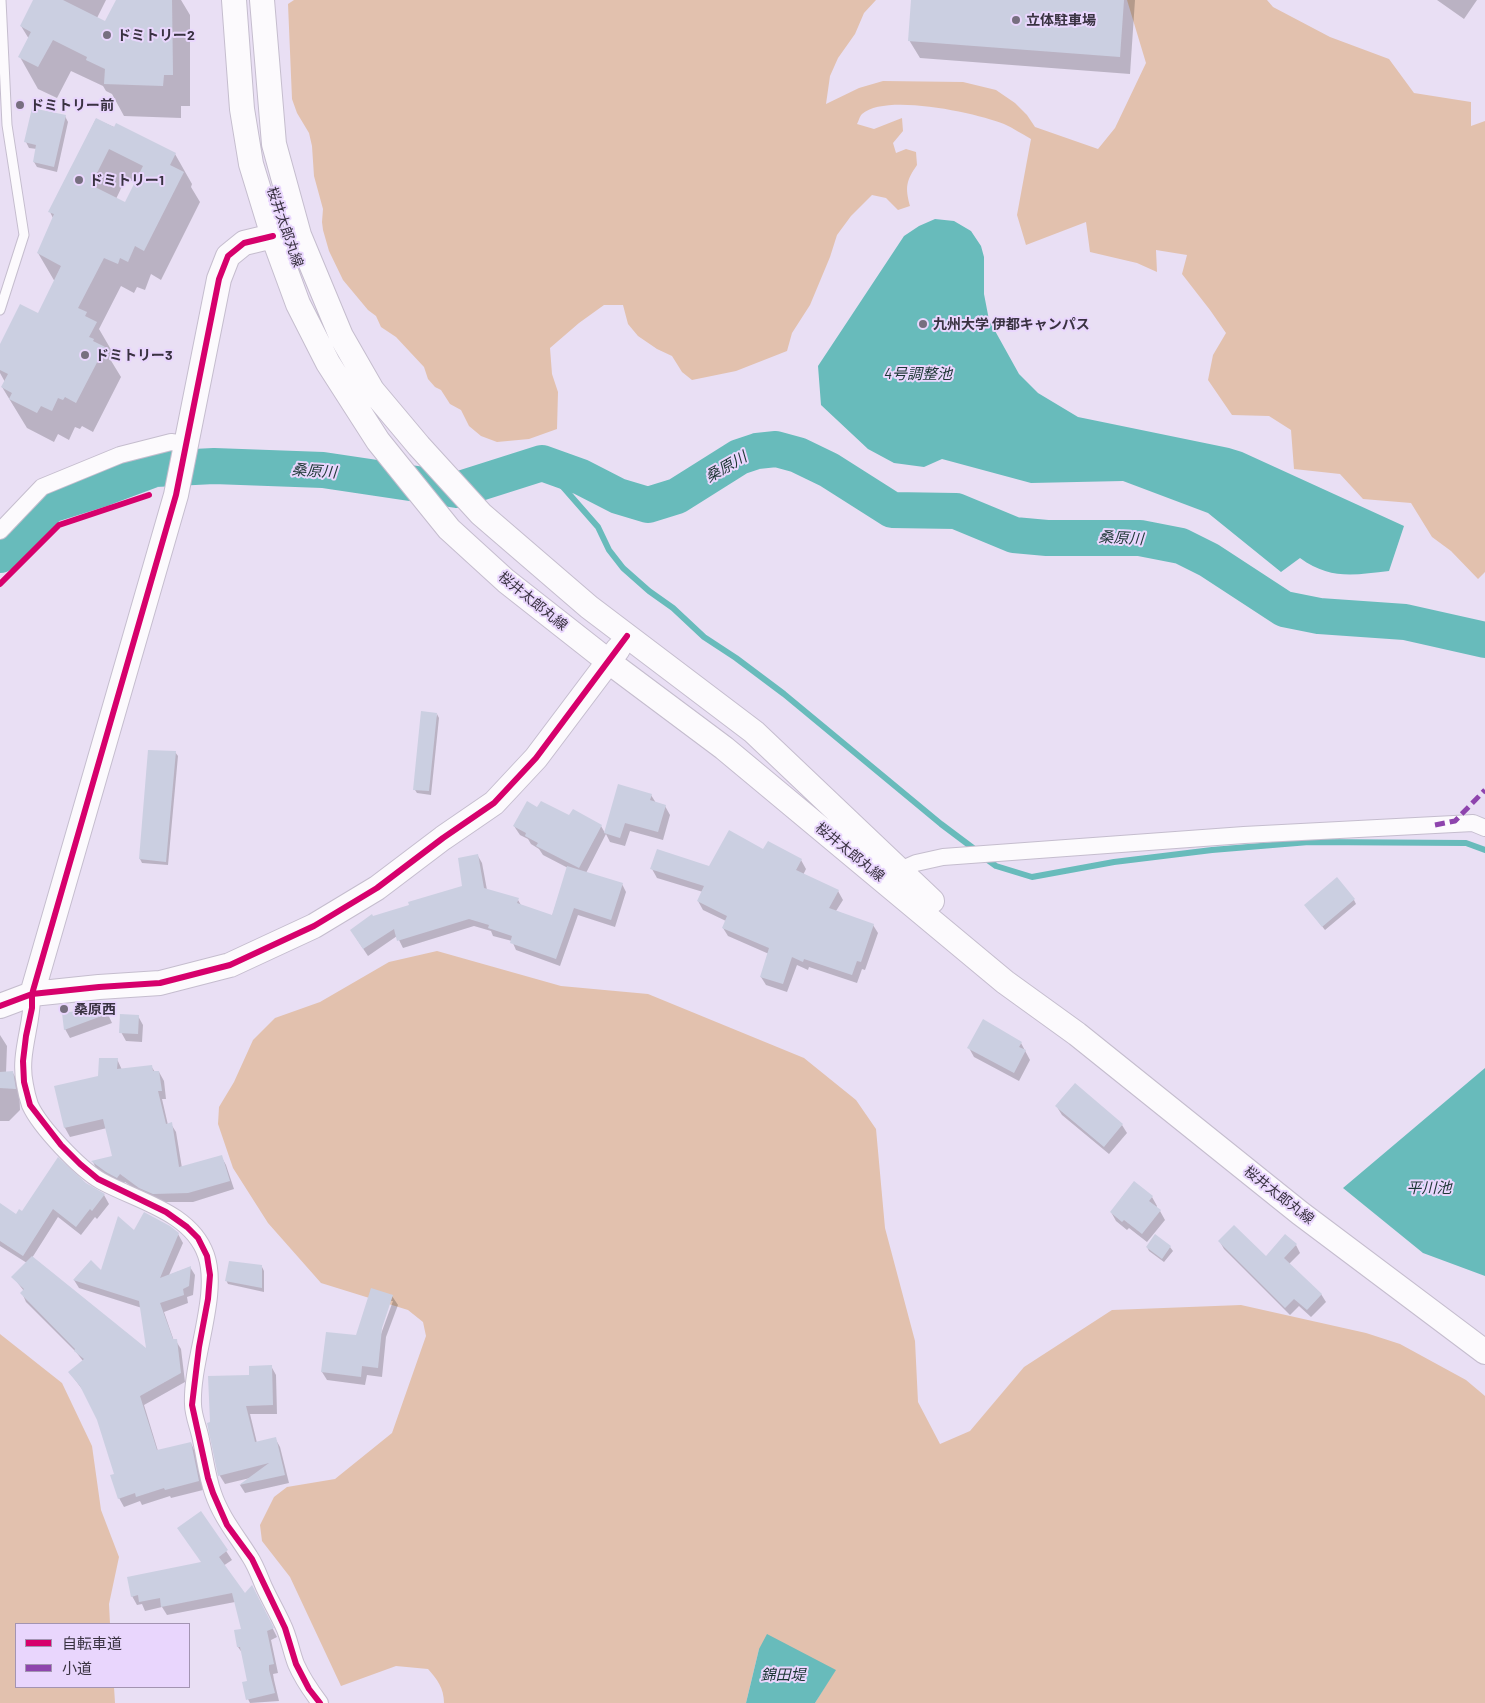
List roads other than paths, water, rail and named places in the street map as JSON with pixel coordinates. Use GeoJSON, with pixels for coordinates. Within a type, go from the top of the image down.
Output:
{"type":"FeatureCollection","features":[{"type":"Feature","properties":{"kind":"main road","name":"桜井太郎丸線"},"geometry":{"type":"LineString","coordinates":[[234,0],[242,109],[251,164],[273,236],[298,304],[328,363],[378,441],[449,529],[506,581],[608,662],[891,874]]}},
{"type":"Feature","properties":{"kind":"main road","name":"桜井太郎丸線"},"geometry":{"type":"LineString","coordinates":[[262,0],[274,144],[299,235],[340,336],[372,390],[419,446],[481,514],[589,607],[754,732],[891,874],[1005,982],[1076,1034],[1300,1213],[1485,1352]]}},
{"type":"Feature","properties":{"kind":"main road"},"geometry":{"type":"LineString","coordinates":[[32,994],[177,487],[219,279],[228,256],[244,243],[273,236]]}},
{"type":"Feature","properties":{"kind":"main road"},"geometry":{"type":"LineString","coordinates":[[0,1006],[32,994],[160,983],[230,965],[314,926],[378,888],[494,803],[536,758],[628,636]]}},
{"type":"Feature","properties":{"kind":"street"},"geometry":{"type":"LineString","coordinates":[[0,531],[42,487],[120,455],[171,442],[184,449]]}},
{"type":"Feature","properties":{"kind":"street"},"geometry":{"type":"LineString","coordinates":[[891,874],[916,863],[943,857],[1244,835],[1473,823],[1485,828]]}},
{"type":"Feature","properties":{"kind":"street"},"geometry":{"type":"LineString","coordinates":[[32,994],[32,1008],[23,1061],[24,1082],[30,1105],[60,1145],[98,1180],[166,1212],[187,1227],[198,1238],[207,1256],[210,1274],[208,1299],[199,1348],[192,1404],[208,1478],[227,1525],[252,1559],[285,1628],[296,1664],[309,1689],[320,1703]]}},
{"type":"Feature","properties":{"kind":"lane"},"geometry":{"type":"LineString","coordinates":[[0,0],[7,125],[24,235],[0,310]]}},
{"type":"Feature","properties":{"kind":"water","name":"4号調整池"},"geometry":{"type":"Polygon","coordinates":[[[935,219],[954,221],[971,231],[981,246],[984,257],[984,294],[989,320],[1019,374],[1038,393],[1078,417],[1242,452],[1404,526],[1389,571],[1365,574],[1332,573],[1311,565],[1300,558],[1281,572],[1208,513],[1123,481],[1031,483],[942,459],[924,467],[894,463],[868,449],[821,405],[818,366],[904,236],[919,226],[935,219]]]}},
{"type":"Feature","properties":{"kind":"water","name":"平川池"},"geometry":{"type":"Polygon","coordinates":[[[1485,1068],[1485,1276],[1423,1253],[1343,1188],[1485,1068]]]}},
{"type":"Feature","properties":{"kind":"water","name":"錦田堤"},"geometry":{"type":"Polygon","coordinates":[[[767,1634],[836,1670],[815,1703],[746,1703],[759,1649],[767,1634]]]}},
{"type":"Feature","properties":{"kind":"waterway","name":"桑原川"},"geometry":{"type":"LineString","coordinates":[[0,555],[50,505],[155,469],[214,466],[323,470],[457,490],[542,463],[581,477],[618,496],[648,505],[677,496],[739,457],[757,451],[776,449],[798,455],[829,470],[892,510],[956,511],[1014,535],[1047,538],[1140,538],[1181,546],[1209,560],[1284,609],[1319,616],[1405,622],[1485,640]]}},
{"type":"Feature","properties":{"kind":"waterway"},"geometry":{"type":"LineString","coordinates":[[542,463],[598,527],[609,550],[623,568],[649,591],[673,608],[704,637],[784,694],[941,824],[977,851]]}},
{"type":"Feature","properties":{"kind":"waterway"},"geometry":{"type":"LineString","coordinates":[[985,858],[996,866],[1032,877],[1114,862],[1212,850],[1309,842],[1466,843],[1485,850]]}},
{"type":"Feature","properties":{"kind":"place","name":"立体駐車場"},"geometry":{"type":"Point","coordinates":[1016,20]}},
{"type":"Feature","properties":{"kind":"place","name":"ドミトリー2"},"geometry":{"type":"Point","coordinates":[107,35]}},
{"type":"Feature","properties":{"kind":"place","name":"ドミトリー前"},"geometry":{"type":"Point","coordinates":[20,105]}},
{"type":"Feature","properties":{"kind":"place","name":"ドミトリー1"},"geometry":{"type":"Point","coordinates":[79,180]}},
{"type":"Feature","properties":{"kind":"place","name":"九州大学 伊都キャンパス"},"geometry":{"type":"Point","coordinates":[923,324]}},
{"type":"Feature","properties":{"kind":"place","name":"ドミトリー3"},"geometry":{"type":"Point","coordinates":[85,355]}},
{"type":"Feature","properties":{"kind":"place","name":"桑原西"},"geometry":{"type":"Point","coordinates":[64,1009]}}]}
